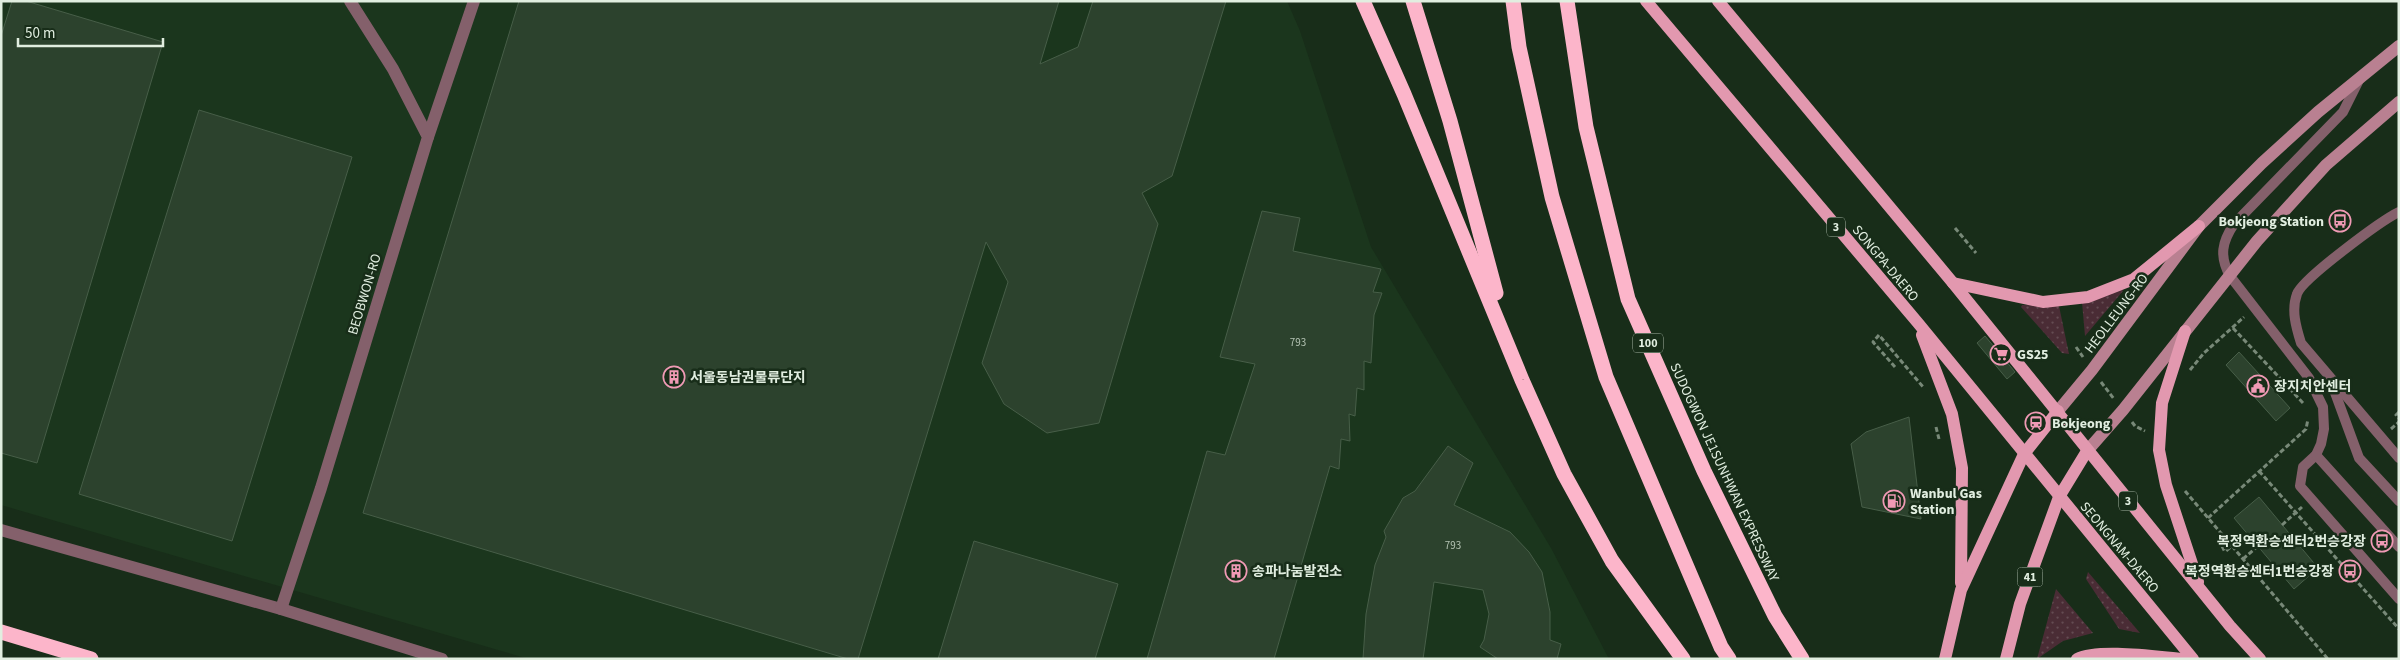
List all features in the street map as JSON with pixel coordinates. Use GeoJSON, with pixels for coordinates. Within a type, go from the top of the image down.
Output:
{"type":"FeatureCollection","features":[{"type":"Feature","properties":{"kind":"highway"},"geometry":{"type":"LineString","coordinates":[[1363,1],[1404,94],[1547,439],[1593,531],[1622,577],[1684,659]]}},
{"type":"Feature","properties":{"kind":"highway"},"geometry":{"type":"LineString","coordinates":[[1413,1],[1450,121],[1513,356]]}},
{"type":"Feature","properties":{"kind":"highway"},"geometry":{"type":"LineString","coordinates":[[1513,1],[1519,47],[1552,196],[1606,377],[1722,647],[1729,659]]}},
{"type":"Feature","properties":{"kind":"highway","name":"SUDOGWON JE1SUNHWAN EXPRESSWAY"},"geometry":{"type":"LineString","coordinates":[[1567,1],[1586,127],[1628,298],[1704,470],[1775,616],[1802,659]]}},
{"type":"Feature","properties":{"kind":"highway"},"geometry":{"type":"LineString","coordinates":[[1,632],[91,659]]}},
{"type":"Feature","properties":{"kind":"main road","name":"SONGPA-DAERO"},"geometry":{"type":"LineString","coordinates":[[1646,1],[1918,323],[2024,454]]}},
{"type":"Feature","properties":{"kind":"main road","name":"3"},"geometry":{"type":"LineString","coordinates":[[1718,1],[1953,283],[2058,411],[2087,451],[2260,659]]}},
{"type":"Feature","properties":{"kind":"main road","name":"HEOLLEUNG-RO"},"geometry":{"type":"LineString","coordinates":[[1945,659],[1960,590],[2024,454],[2092,370],[2199,226],[2269,156],[2360,77],[2399,46]]}},
{"type":"Feature","properties":{"kind":"main road"},"geometry":{"type":"LineString","coordinates":[[2059,497],[2087,451],[2123,410],[2257,241],[2326,165],[2399,102]]}},
{"type":"Feature","properties":{"kind":"main road"},"geometry":{"type":"LineString","coordinates":[[1953,283],[2043,302],[2088,297],[2134,279],[2199,226]]}},
{"type":"Feature","properties":{"kind":"main road"},"geometry":{"type":"LineString","coordinates":[[1918,323],[1952,414],[1962,468],[1960,590]]}},
{"type":"Feature","properties":{"kind":"main road"},"geometry":{"type":"LineString","coordinates":[[2185,331],[2162,404],[2159,450],[2166,485],[2200,589]]}},
{"type":"Feature","properties":{"kind":"main road","name":"SEONGNAM-DAERO"},"geometry":{"type":"LineString","coordinates":[[2024,454],[2193,659]]}},
{"type":"Feature","properties":{"kind":"main road","name":"41"},"geometry":{"type":"LineString","coordinates":[[2006,659],[2020,604],[2059,497]]}},
{"type":"Feature","properties":{"kind":"main road"},"geometry":{"type":"LineString","coordinates":[[2077,659],[2084,655],[2184,659]]}},
{"type":"Feature","properties":{"kind":"street"},"geometry":{"type":"LineString","coordinates":[[350,1],[393,69],[428,137]]}},
{"type":"Feature","properties":{"kind":"street","name":"BEOBWON-RO"},"geometry":{"type":"LineString","coordinates":[[281,609],[428,137],[474,1]]}},
{"type":"Feature","properties":{"kind":"street"},"geometry":{"type":"LineString","coordinates":[[1,530],[281,609],[442,659]]}},
{"type":"Feature","properties":{"kind":"lane"},"geometry":{"type":"LineString","coordinates":[[2360,77],[2344,112],[2234,224],[2226,236],[2222,257],[2230,276],[2309,378],[2323,407],[2324,429],[2321,444],[2316,455],[2303,467],[2300,486],[2399,598]]}},
{"type":"Feature","properties":{"kind":"lane"},"geometry":{"type":"LineString","coordinates":[[2399,212],[2338,253],[2297,292],[2294,319],[2301,343],[2327,371],[2380,438],[2399,458]]}},
{"type":"Feature","properties":{"kind":"lane"},"geometry":{"type":"LineString","coordinates":[[2327,371],[2359,458],[2399,501]]}},
{"type":"Feature","properties":{"kind":"lane"},"geometry":{"type":"LineString","coordinates":[[2316,455],[2399,547]]}},
{"type":"Feature","properties":{"kind":"path"},"geometry":{"type":"LineString","coordinates":[[1955,228],[1976,253]]}},
{"type":"Feature","properties":{"kind":"path"},"geometry":{"type":"LineString","coordinates":[[2187,373],[2204,354],[2255,306]]}},
{"type":"Feature","properties":{"kind":"path"},"geometry":{"type":"LineString","coordinates":[[2233,328],[2305,406],[2307,411]]}},
{"type":"Feature","properties":{"kind":"path"},"geometry":{"type":"LineString","coordinates":[[1895,367],[1873,342],[1879,335],[1927,391]]}},
{"type":"Feature","properties":{"kind":"path"},"geometry":{"type":"LineString","coordinates":[[2076,347],[2135,426]]}},
{"type":"Feature","properties":{"kind":"path"},"geometry":{"type":"LineString","coordinates":[[2399,412],[2396,415],[2399,418]]}},
{"type":"Feature","properties":{"kind":"path"},"geometry":{"type":"LineString","coordinates":[[2208,518],[2306,429],[2308,416]]}},
{"type":"Feature","properties":{"kind":"path"},"geometry":{"type":"LineString","coordinates":[[1943,432],[1944,441]]}},
{"type":"Feature","properties":{"kind":"path"},"geometry":{"type":"LineString","coordinates":[[2259,471],[2399,630]]}},
{"type":"Feature","properties":{"kind":"path"},"geometry":{"type":"LineString","coordinates":[[2183,488],[2328,659]]}},
{"type":"Feature","properties":{"kind":"path"},"geometry":{"type":"LineString","coordinates":[[2282,525],[2312,500]]}},
{"type":"Feature","properties":{"kind":"path"},"geometry":{"type":"LineString","coordinates":[[2222,546],[2224,552]]}},
{"type":"Feature","properties":{"kind":"path"},"geometry":{"type":"LineString","coordinates":[[2224,552],[2232,546]]}},
{"type":"Feature","properties":{"kind":"path"},"geometry":{"type":"LineString","coordinates":[[2243,559],[2258,546]]}},
{"type":"Feature","properties":{"kind":"path"},"geometry":{"type":"LineString","coordinates":[[2218,550],[2224,552]]}},
{"type":"Feature","properties":{"kind":"shaded area"},"geometry":{"type":"Polygon","coordinates":[[[1,1],[1287,1],[1300,31],[1371,247],[1551,548],[1609,659],[529,659],[1,505],[1,1]]]}},
{"type":"Feature","properties":{"kind":"shaded area"},"geometry":{"type":"Polygon","coordinates":[[[2122,289],[2123,291],[2085,336],[2082,302],[2122,289]]]}},
{"type":"Feature","properties":{"kind":"shaded area"},"geometry":{"type":"Polygon","coordinates":[[[2022,305],[2059,306],[2069,354],[2062,353],[2021,307],[2022,305]]]}},
{"type":"Feature","properties":{"kind":"shaded area"},"geometry":{"type":"Polygon","coordinates":[[[2088,572],[2140,633],[2119,629],[2086,579],[2088,572]]]}},
{"type":"Feature","properties":{"kind":"shaded area"},"geometry":{"type":"Polygon","coordinates":[[[2056,589],[2093,633],[2063,641],[2037,659],[2056,589]]]}},
{"type":"Feature","properties":{"kind":"building"},"geometry":{"type":"Polygon","coordinates":[[[12,1],[26,1],[163,42],[37,463],[1,453],[1,36],[12,1]]]}},
{"type":"Feature","properties":{"kind":"building","name":"서울동남권물류단지"},"geometry":{"type":"Polygon","coordinates":[[[519,1],[1059,1],[1040,64],[1078,47],[1093,1],[1226,1],[1172,176],[1142,193],[1158,224],[1099,423],[1047,433],[1004,404],[982,363],[1008,282],[986,242],[858,659],[848,659],[363,513],[519,1]]]}},
{"type":"Feature","properties":{"kind":"building"},"geometry":{"type":"Polygon","coordinates":[[[199,110],[352,157],[232,541],[79,494],[199,110]]]}},
{"type":"Feature","properties":{"kind":"building"},"geometry":{"type":"Polygon","coordinates":[[[1262,211],[1300,218],[1293,251],[1381,269],[1373,292],[1382,293],[1374,315],[1371,363],[1364,361],[1364,390],[1357,388],[1355,416],[1349,414],[1350,441],[1341,439],[1339,469],[1330,466],[1274,659],[1147,659],[1207,451],[1225,455],[1255,364],[1220,357],[1262,211]]]}},
{"type":"Feature","properties":{"kind":"building"},"geometry":{"type":"Polygon","coordinates":[[[1985,336],[2015,372],[2007,379],[1977,343],[1985,336]]]}},
{"type":"Feature","properties":{"kind":"building","name":"장지치안센터"},"geometry":{"type":"Polygon","coordinates":[[[2239,352],[2290,408],[2276,421],[2226,365],[2239,352]]]}},
{"type":"Feature","properties":{"kind":"building"},"geometry":{"type":"Polygon","coordinates":[[[1909,417],[1921,519],[1862,507],[1851,444],[1866,432],[1909,417]]]}},
{"type":"Feature","properties":{"kind":"building"},"geometry":{"type":"Polygon","coordinates":[[[1448,446],[1473,463],[1454,505],[1510,532],[1529,552],[1542,572],[1550,612],[1550,640],[1561,644],[1557,659],[1498,659],[1480,647],[1484,640],[1489,614],[1483,590],[1434,582],[1423,659],[1363,659],[1366,614],[1375,565],[1386,537],[1384,531],[1403,498],[1415,491],[1448,446]]]}},
{"type":"Feature","properties":{"kind":"building"},"geometry":{"type":"Polygon","coordinates":[[[2259,497],[2318,568],[2294,589],[2234,518],[2259,497]]]}},
{"type":"Feature","properties":{"kind":"building"},"geometry":{"type":"Polygon","coordinates":[[[974,541],[1118,584],[1095,659],[938,659],[974,541]]]}},
{"type":"Feature","properties":{"kind":"place","name":"Bokjeong Station"},"geometry":{"type":"Point","coordinates":[2340,221]}},
{"type":"Feature","properties":{"kind":"place","name":"GS25"},"geometry":{"type":"Point","coordinates":[2001,354]}},
{"type":"Feature","properties":{"kind":"place","name":"서울동남권물류단지"},"geometry":{"type":"Point","coordinates":[674,377]}},
{"type":"Feature","properties":{"kind":"place","name":"장지치안센터"},"geometry":{"type":"Point","coordinates":[2258,386]}},
{"type":"Feature","properties":{"kind":"place","name":"Bokjeong"},"geometry":{"type":"Point","coordinates":[2036,423]}},
{"type":"Feature","properties":{"kind":"place","name":"Wanbul Gas Station"},"geometry":{"type":"Point","coordinates":[1894,501]}},
{"type":"Feature","properties":{"kind":"place","name":"복정역환승센터2번승강장"},"geometry":{"type":"Point","coordinates":[2382,541]}},
{"type":"Feature","properties":{"kind":"place","name":"송파나눔발전소"},"geometry":{"type":"Point","coordinates":[1236,571]}},
{"type":"Feature","properties":{"kind":"place","name":"복정역환승센터1번승강장"},"geometry":{"type":"Point","coordinates":[2350,571]}}]}
